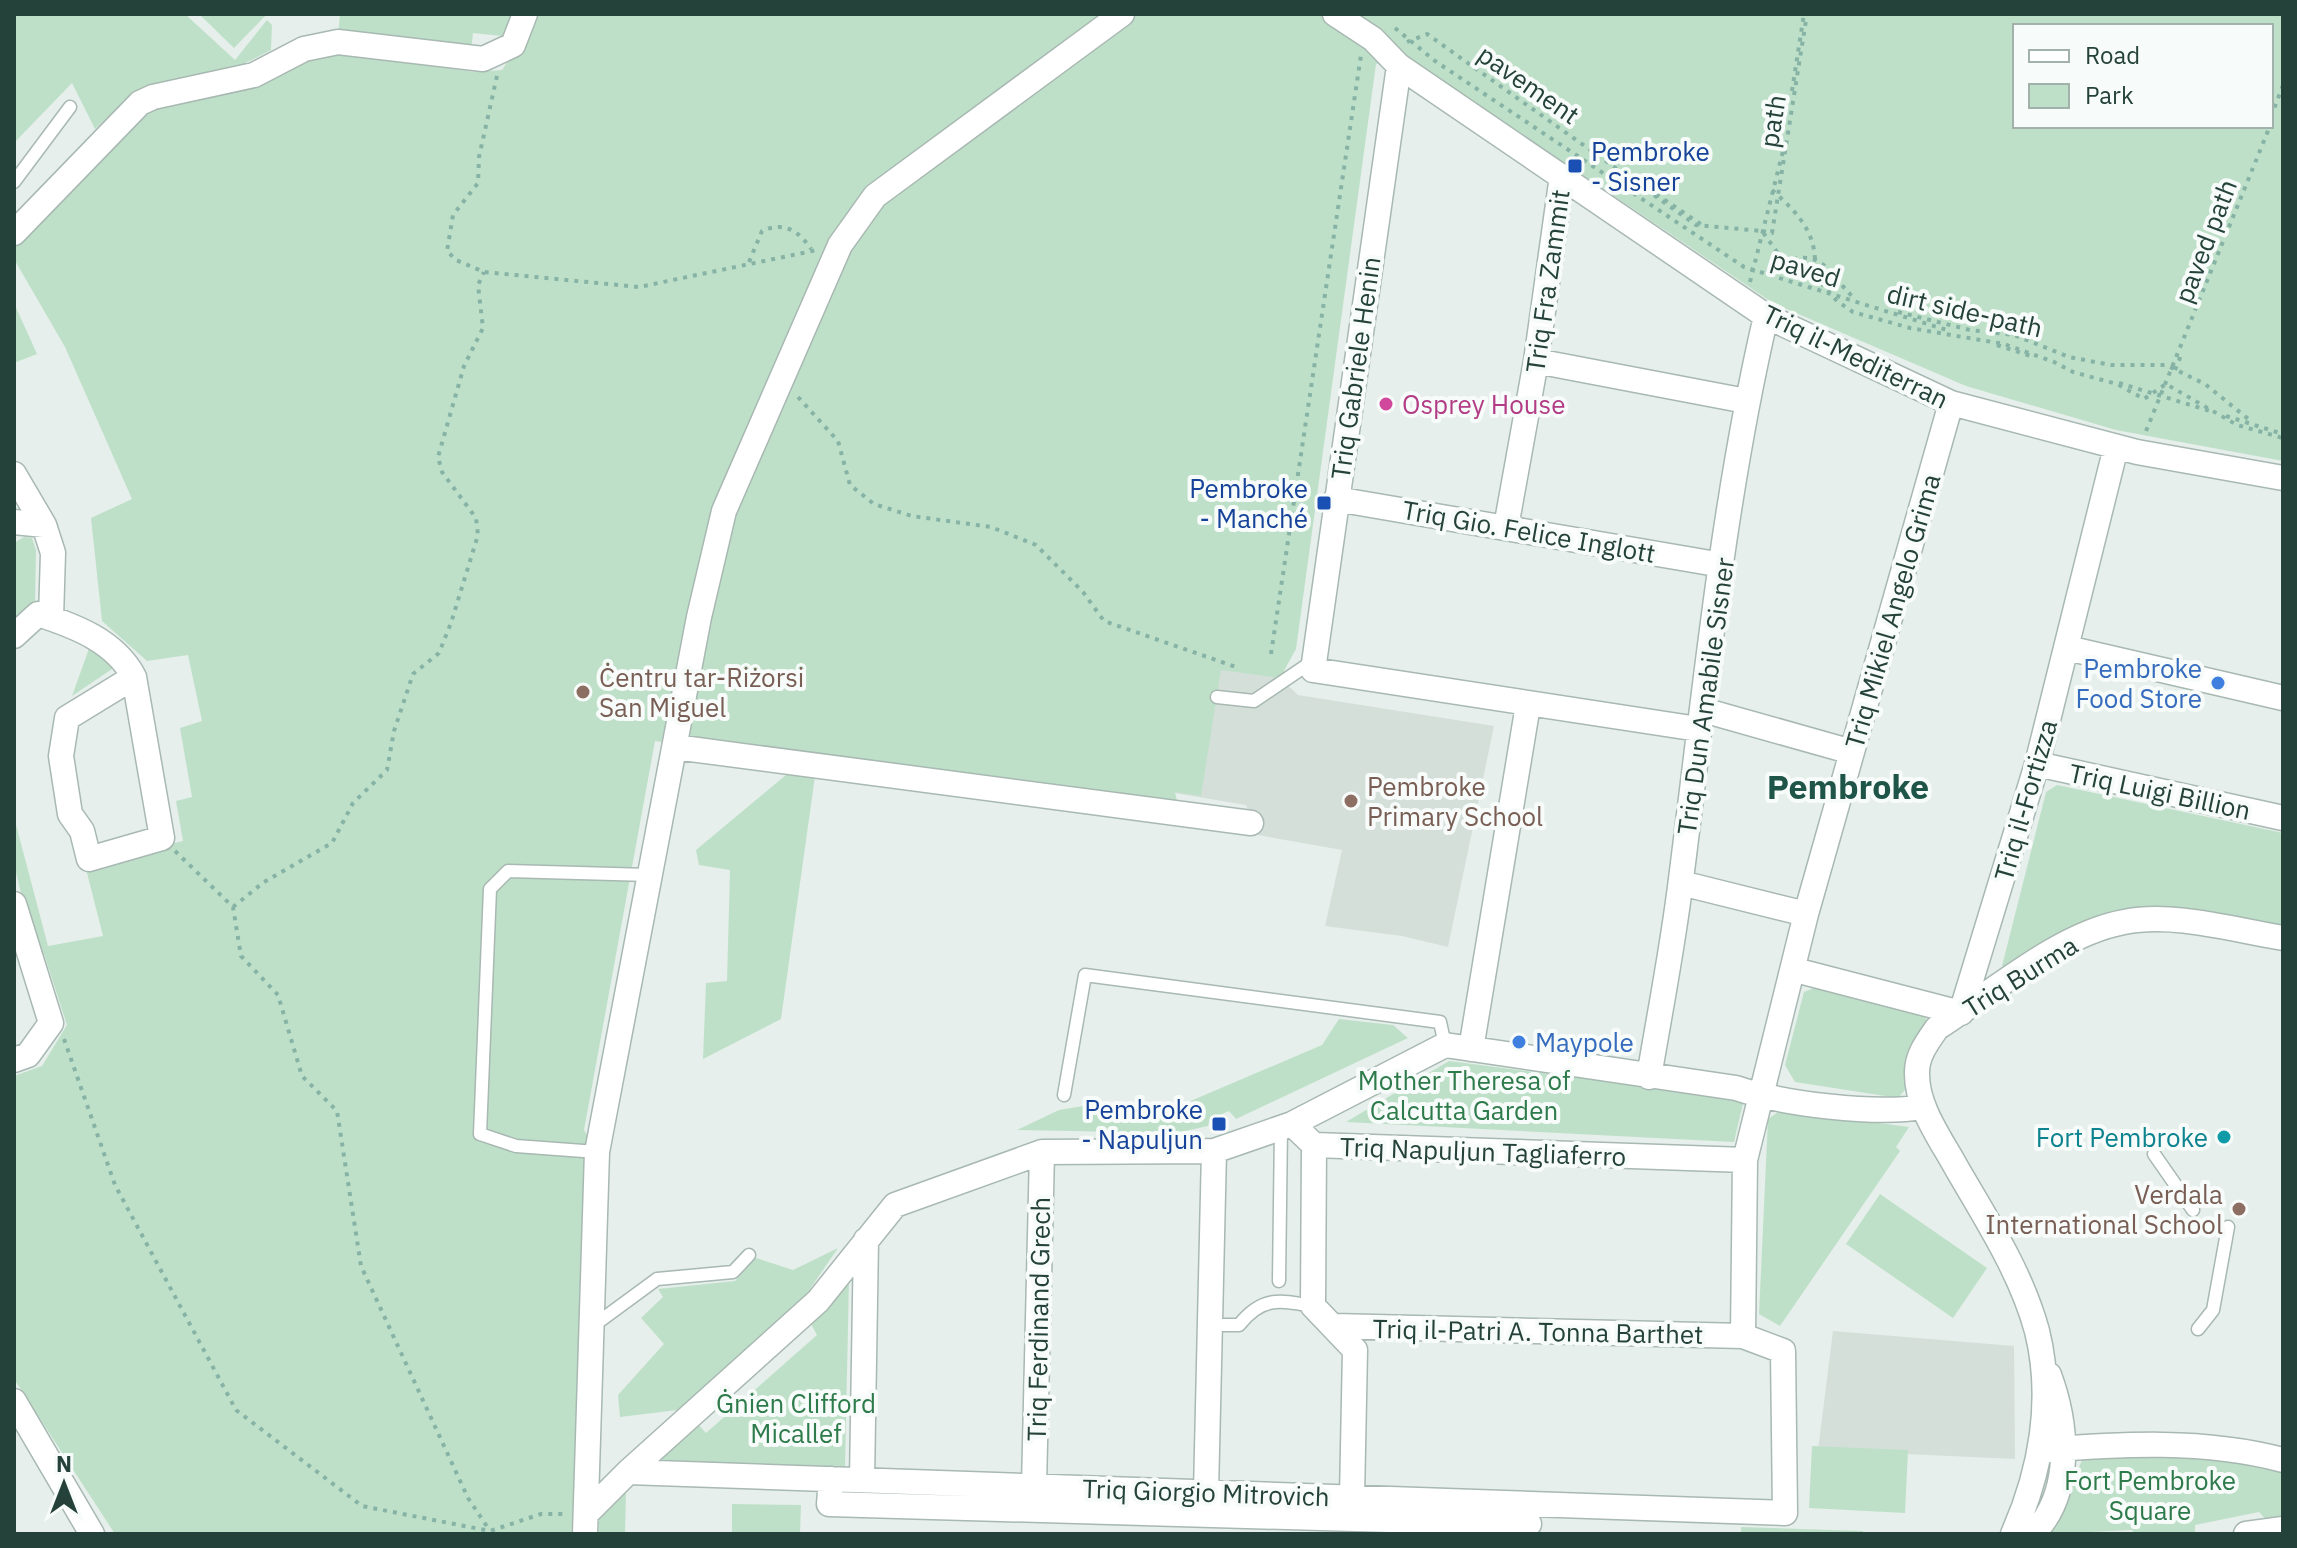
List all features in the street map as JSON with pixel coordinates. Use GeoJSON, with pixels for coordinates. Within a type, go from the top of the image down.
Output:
{"type":"FeatureCollection","features":[{"type":"Feature","properties":{"kind":"street"},"geometry":{"type":"LineString","coordinates":[[14,233],[140,103],[153,97],[254,75],[320,44],[338,42],[483,59],[501,54],[513,45],[525,14]]}},
{"type":"Feature","properties":{"kind":"street"},"geometry":{"type":"LineString","coordinates":[[586,1524],[597,1152],[649,875],[724,511],[837,251],[875,196],[1122,14]]}},
{"type":"Feature","properties":{"kind":"street","name":"Triq il-Mediterran"},"geometry":{"type":"LineString","coordinates":[[1335,14],[1379,30],[1400,52],[1562,176],[1766,316],[1951,403],[2127,449],[2283,478]]}},
{"type":"Feature","properties":{"kind":"street","name":"Triq Gabriele Henin"},"geometry":{"type":"LineString","coordinates":[[1314,664],[1400,52]]}},
{"type":"Feature","properties":{"kind":"street","name":"Triq Fra Zammit"},"geometry":{"type":"LineString","coordinates":[[1506,527],[1536,361],[1562,176]]}},
{"type":"Feature","properties":{"kind":"street","name":"Triq Dun Amabile Sisner"},"geometry":{"type":"LineString","coordinates":[[1649,1077],[1681,883],[1746,401],[1766,316]]}},
{"type":"Feature","properties":{"kind":"street"},"geometry":{"type":"LineString","coordinates":[[1536,361],[1746,401]]}},
{"type":"Feature","properties":{"kind":"street","name":"Triq Mikiel Angelo Grima"},"geometry":{"type":"LineString","coordinates":[[1743,1336],[1745,1160],[1795,970],[1806,914],[1951,403]]}},
{"type":"Feature","properties":{"kind":"street","name":"Triq il-Fortizza"},"geometry":{"type":"LineString","coordinates":[[1961,1013],[2037,764],[2067,648],[2127,449]]}},
{"type":"Feature","properties":{"kind":"street"},"geometry":{"type":"LineString","coordinates":[[14,474],[44,525],[53,553],[51,618]]}},
{"type":"Feature","properties":{"kind":"street","name":"Triq Gio. Felice Inglott"},"geometry":{"type":"LineString","coordinates":[[1336,499],[1722,565]]}},
{"type":"Feature","properties":{"kind":"street"},"geometry":{"type":"LineString","coordinates":[[14,522],[44,525]]}},
{"type":"Feature","properties":{"kind":"street"},"geometry":{"type":"LineString","coordinates":[[14,636],[38,614],[51,618],[83,629],[126,661],[134,677],[162,838],[89,859],[82,831],[70,814],[61,756],[67,718],[134,677]]}},
{"type":"Feature","properties":{"kind":"street"},"geometry":{"type":"LineString","coordinates":[[2067,648],[2283,698]]}},
{"type":"Feature","properties":{"kind":"street"},"geometry":{"type":"LineString","coordinates":[[1314,664],[1528,705],[1701,720],[1852,752]]}},
{"type":"Feature","properties":{"kind":"street"},"geometry":{"type":"LineString","coordinates":[[1471,1049],[1528,705]]}},
{"type":"Feature","properties":{"kind":"street"},"geometry":{"type":"LineString","coordinates":[[675,747],[1251,823]]}},
{"type":"Feature","properties":{"kind":"street","name":"Triq Luigi Billion"},"geometry":{"type":"LineString","coordinates":[[2037,764],[2283,818]]}},
{"type":"Feature","properties":{"kind":"street"},"geometry":{"type":"LineString","coordinates":[[1681,883],[1806,914]]}},
{"type":"Feature","properties":{"kind":"street"},"geometry":{"type":"LineString","coordinates":[[14,904],[51,1023],[28,1055],[14,1060]]}},
{"type":"Feature","properties":{"kind":"street","name":"Triq Burma"},"geometry":{"type":"LineString","coordinates":[[1923,1107],[1917,1071],[1923,1049],[1937,1028],[2070,941],[2124,922],[2178,922],[2283,938]]}},
{"type":"Feature","properties":{"kind":"street"},"geometry":{"type":"LineString","coordinates":[[1795,970],[1961,1013]]}},
{"type":"Feature","properties":{"kind":"street"},"geometry":{"type":"LineString","coordinates":[[586,1524],[628,1472],[818,1301],[895,1205],[1042,1152],[1214,1151],[1286,1126],[1445,1045],[1736,1088],[1762,1097],[1897,1111],[1923,1107],[2024,1293],[2060,1406],[2052,1449],[2013,1534]]}},
{"type":"Feature","properties":{"kind":"street","name":"Triq Napuljun Tagliaferro"},"geometry":{"type":"LineString","coordinates":[[1286,1126],[1314,1145],[1745,1160]]}},
{"type":"Feature","properties":{"kind":"street"},"geometry":{"type":"LineString","coordinates":[[1314,1145],[1313,1306],[1355,1350],[1352,1497]]}},
{"type":"Feature","properties":{"kind":"street"},"geometry":{"type":"LineString","coordinates":[[1206,1492],[1214,1151]]}},
{"type":"Feature","properties":{"kind":"street","name":"Triq Ferdinand Grech"},"geometry":{"type":"LineString","coordinates":[[1034,1486],[1042,1152]]}},
{"type":"Feature","properties":{"kind":"street"},"geometry":{"type":"LineString","coordinates":[[862,1480],[866,1240]]}},
{"type":"Feature","properties":{"kind":"street","name":"Triq il-Patri A. Tonna Barthet"},"geometry":{"type":"LineString","coordinates":[[1334,1326],[1743,1336],[1783,1351],[1785,1513]]}},
{"type":"Feature","properties":{"kind":"street"},"geometry":{"type":"LineString","coordinates":[[14,1401],[90,1533]]}},
{"type":"Feature","properties":{"kind":"street"},"geometry":{"type":"LineString","coordinates":[[2052,1449],[2130,1443],[2247,1450],[2283,1460]]}},
{"type":"Feature","properties":{"kind":"street"},"geometry":{"type":"LineString","coordinates":[[2033,1534],[2059,1487],[2052,1449]]}},
{"type":"Feature","properties":{"kind":"street","name":"Triq Giorgio Mitrovich"},"geometry":{"type":"LineString","coordinates":[[628,1472],[1785,1513]]}},
{"type":"Feature","properties":{"kind":"street"},"geometry":{"type":"LineString","coordinates":[[831,1479],[829,1504],[1529,1524]]}},
{"type":"Feature","properties":{"kind":"street"},"geometry":{"type":"LineString","coordinates":[[2246,1534],[2283,1529]]}},
{"type":"Feature","properties":{"kind":"lane"},"geometry":{"type":"LineString","coordinates":[[14,182],[70,107]]}},
{"type":"Feature","properties":{"kind":"lane"},"geometry":{"type":"LineString","coordinates":[[1217,697],[1254,701],[1314,664]]}},
{"type":"Feature","properties":{"kind":"lane"},"geometry":{"type":"LineString","coordinates":[[597,1152],[516,1146],[480,1134],[490,889],[508,871],[649,875]]}},
{"type":"Feature","properties":{"kind":"lane"},"geometry":{"type":"LineString","coordinates":[[1064,1095],[1085,975],[1440,1022],[1445,1045]]}},
{"type":"Feature","properties":{"kind":"lane"},"geometry":{"type":"LineString","coordinates":[[1279,1281],[1286,1126]]}},
{"type":"Feature","properties":{"kind":"lane"},"geometry":{"type":"LineString","coordinates":[[2154,1154],[2193,1210]]}},
{"type":"Feature","properties":{"kind":"lane"},"geometry":{"type":"LineString","coordinates":[[2198,1329],[2213,1310],[2228,1227]]}},
{"type":"Feature","properties":{"kind":"lane"},"geometry":{"type":"LineString","coordinates":[[593,1326],[657,1279],[733,1272],[749,1255]]}},
{"type":"Feature","properties":{"kind":"lane"},"geometry":{"type":"LineString","coordinates":[[1210,1325],[1239,1325],[1252,1309],[1272,1301],[1313,1306]]}},
{"type":"Feature","properties":{"kind":"path"},"geometry":{"type":"LineString","coordinates":[[1746,300],[1781,156],[1805,14]]}},
{"type":"Feature","properties":{"kind":"path","name":"path"},"geometry":{"type":"LineString","coordinates":[[1762,231],[1772,233],[1805,14]]}},
{"type":"Feature","properties":{"kind":"path"},"geometry":{"type":"LineString","coordinates":[[1271,654],[1361,56],[1379,30]]}},
{"type":"Feature","properties":{"kind":"path","name":"paved"},"geometry":{"type":"LineString","coordinates":[[1379,30],[1435,61],[1744,267],[2283,435]]}},
{"type":"Feature","properties":{"kind":"path"},"geometry":{"type":"LineString","coordinates":[[1400,52],[1427,34],[1696,225],[1762,231],[1795,271]]}},
{"type":"Feature","properties":{"kind":"path"},"geometry":{"type":"LineString","coordinates":[[501,54],[479,157],[478,183],[453,215],[448,233],[447,251],[456,260],[484,272],[639,287],[811,249],[837,251]]}},
{"type":"Feature","properties":{"kind":"path","name":"paved path"},"geometry":{"type":"LineString","coordinates":[[2273,114],[2283,85]]}},
{"type":"Feature","properties":{"kind":"path"},"geometry":{"type":"LineString","coordinates":[[2273,116],[2283,93]]}},
{"type":"Feature","properties":{"kind":"path"},"geometry":{"type":"LineString","coordinates":[[2127,449],[2166,384],[2268,128]]}},
{"type":"Feature","properties":{"kind":"path","name":"paved path"},"geometry":{"type":"LineString","coordinates":[[2175,370],[2268,128]]}},
{"type":"Feature","properties":{"kind":"path"},"geometry":{"type":"LineString","coordinates":[[1772,190],[1802,216],[1814,251],[1814,275]]}},
{"type":"Feature","properties":{"kind":"path"},"geometry":{"type":"LineString","coordinates":[[748,263],[762,231],[772,226],[790,228],[803,236],[811,249]]}},
{"type":"Feature","properties":{"kind":"path","name":"dirt side-path"},"geometry":{"type":"LineString","coordinates":[[1774,265],[1807,256],[1831,269],[1861,304],[1970,330],[2014,335],[2069,357],[2111,365],[2166,365],[2175,370]]}},
{"type":"Feature","properties":{"kind":"path"},"geometry":{"type":"LineString","coordinates":[[1752,273],[1795,271],[1814,275],[1837,301],[1853,312],[1910,328],[2004,344],[2073,372],[2117,384],[2144,399],[2166,384]]}},
{"type":"Feature","properties":{"kind":"path"},"geometry":{"type":"LineString","coordinates":[[233,907],[264,882],[332,843],[353,803],[387,770],[394,731],[408,699],[413,674],[439,653],[447,633],[478,535],[476,518],[442,472],[438,457],[464,366],[483,328],[478,285],[484,272]]}},
{"type":"Feature","properties":{"kind":"path"},"geometry":{"type":"LineString","coordinates":[[2175,370],[2205,384],[2251,422],[2283,435]]}},
{"type":"Feature","properties":{"kind":"path"},"geometry":{"type":"LineString","coordinates":[[782,376],[838,441],[850,485],[874,504],[912,516],[991,527],[1036,545],[1083,592],[1104,621],[1239,668]]}},
{"type":"Feature","properties":{"kind":"path"},"geometry":{"type":"LineString","coordinates":[[2166,384],[2237,425],[2283,435]]}},
{"type":"Feature","properties":{"kind":"path"},"geometry":{"type":"LineString","coordinates":[[162,838],[233,907],[241,956],[278,995],[302,1076],[337,1111],[361,1266],[468,1498],[490,1531]]}},
{"type":"Feature","properties":{"kind":"path"},"geometry":{"type":"LineString","coordinates":[[51,1023],[62,1033],[115,1185],[236,1410],[362,1506],[490,1531],[541,1514],[586,1524]]}},
{"type":"Feature","properties":{"kind":"shaded area","name":"Pembroke Primary School"},"geometry":{"type":"Polygon","coordinates":[[[1061,645],[1280,678],[1298,695],[1494,726],[1448,947],[1402,936],[1325,926],[1342,850],[1258,835],[1246,805],[1043,771],[1061,645]]]}},
{"type":"Feature","properties":{"kind":"shaded area"},"geometry":{"type":"Polygon","coordinates":[[[1833,1331],[2014,1346],[2015,1459],[1818,1450],[1833,1331]]]}},
{"type":"Feature","properties":{"kind":"green space"},"geometry":{"type":"Polygon","coordinates":[[[14,14],[185,14],[235,60],[267,20],[272,25],[271,50],[224,74],[131,96],[95,129],[72,83],[14,143],[14,14]]]}},
{"type":"Feature","properties":{"kind":"green space"},"geometry":{"type":"Polygon","coordinates":[[[199,14],[267,14],[234,48],[199,14]]]}},
{"type":"Feature","properties":{"kind":"green space"},"geometry":{"type":"Polygon","coordinates":[[[340,14],[512,14],[502,36],[473,33],[471,51],[338,36],[340,14]]]}},
{"type":"Feature","properties":{"kind":"green space"},"geometry":{"type":"Polygon","coordinates":[[[531,14],[2283,14],[2283,461],[2116,430],[1966,386],[1773,303],[1405,55],[1376,64],[1296,649],[1280,678],[1221,670],[1201,796],[1175,792],[1177,801],[1169,806],[655,741],[584,1130],[597,1152],[575,1425],[576,1505],[571,1534],[115,1534],[14,1379],[14,1076],[42,1066],[67,1025],[44,954],[36,955],[14,864],[14,817],[48,946],[103,936],[85,865],[183,841],[176,801],[192,797],[180,728],[202,721],[188,655],[147,661],[102,621],[91,518],[132,499],[65,347],[14,259],[14,238],[138,110],[305,55],[338,52],[474,72],[502,70],[519,44],[531,14]]]}},
{"type":"Feature","properties":{"kind":"green space"},"geometry":{"type":"Polygon","coordinates":[[[14,303],[37,354],[14,363],[14,303]]]}},
{"type":"Feature","properties":{"kind":"green space"},"geometry":{"type":"Polygon","coordinates":[[[24,537],[32,538],[36,550],[35,607],[14,624],[14,543],[24,537]]]}},
{"type":"Feature","properties":{"kind":"green space"},"geometry":{"type":"Polygon","coordinates":[[[90,646],[118,665],[72,696],[90,646]]]}},
{"type":"Feature","properties":{"kind":"green space"},"geometry":{"type":"Polygon","coordinates":[[[799,764],[816,769],[781,1019],[703,1059],[706,983],[727,981],[730,870],[699,865],[696,850],[799,764]]]}},
{"type":"Feature","properties":{"kind":"green space"},"geometry":{"type":"Polygon","coordinates":[[[2057,785],[2283,833],[2283,931],[2136,908],[2118,910],[2071,929],[2013,971],[2002,966],[2046,792],[2057,785]]]}},
{"type":"Feature","properties":{"kind":"green space"},"geometry":{"type":"Polygon","coordinates":[[[1824,984],[1920,1008],[1927,1021],[1909,1059],[1909,1085],[1898,1098],[1795,1082],[1785,1065],[1804,992],[1824,984]]]}},
{"type":"Feature","properties":{"kind":"green space"},"geometry":{"type":"Polygon","coordinates":[[[1339,1019],[1393,1025],[1408,1038],[1236,1119],[1229,1111],[1210,1119],[1208,1126],[1176,1133],[1017,1130],[1059,1110],[1102,1103],[1146,1120],[1322,1045],[1339,1019]]]}},
{"type":"Feature","properties":{"kind":"green space","name":"Mother Theresa of Calcutta Garden"},"geometry":{"type":"Polygon","coordinates":[[[1449,1061],[1744,1099],[1734,1142],[1346,1122],[1449,1061]]]}},
{"type":"Feature","properties":{"kind":"green space"},"geometry":{"type":"Polygon","coordinates":[[[1781,1110],[1909,1127],[1896,1147],[1900,1151],[1780,1326],[1759,1314],[1768,1119],[1781,1110]]]}},
{"type":"Feature","properties":{"kind":"green space"},"geometry":{"type":"Polygon","coordinates":[[[1880,1194],[1987,1268],[1953,1318],[1846,1244],[1880,1194]]]}},
{"type":"Feature","properties":{"kind":"green space"},"geometry":{"type":"Polygon","coordinates":[[[838,1248],[801,1302],[686,1409],[620,1417],[618,1395],[664,1344],[641,1318],[663,1297],[658,1289],[735,1281],[756,1258],[793,1270],[838,1248]]]}},
{"type":"Feature","properties":{"kind":"green space","name":"Ġnien Clifford Micallef"},"geometry":{"type":"Polygon","coordinates":[[[849,1280],[845,1466],[652,1464],[695,1421],[706,1433],[817,1335],[809,1320],[849,1280]]]}},
{"type":"Feature","properties":{"kind":"green space"},"geometry":{"type":"Polygon","coordinates":[[[1812,1446],[1908,1450],[1905,1513],[1809,1508],[1812,1446]]]}},
{"type":"Feature","properties":{"kind":"green space","name":"Fort Pembroke Square"},"geometry":{"type":"Polygon","coordinates":[[[2085,1454],[2255,1457],[2283,1470],[2283,1521],[2269,1523],[2259,1512],[2195,1525],[2195,1534],[2135,1534],[2132,1530],[2048,1534],[2085,1454]]]}},
{"type":"Feature","properties":{"kind":"green space"},"geometry":{"type":"Polygon","coordinates":[[[626,1492],[625,1534],[599,1534],[599,1516],[626,1492]]]}},
{"type":"Feature","properties":{"kind":"green space"},"geometry":{"type":"Polygon","coordinates":[[[732,1504],[801,1505],[800,1534],[732,1534],[732,1504]]]}},
{"type":"Feature","properties":{"kind":"green space"},"geometry":{"type":"Polygon","coordinates":[[[1741,1527],[1863,1531],[1863,1534],[1741,1534],[1741,1527]]]}},
{"type":"Feature","properties":{"kind":"place","name":"Pembroke - Sisner"},"geometry":{"type":"Point","coordinates":[1575,166]}},
{"type":"Feature","properties":{"kind":"place","name":"Osprey House"},"geometry":{"type":"Point","coordinates":[1386,404]}},
{"type":"Feature","properties":{"kind":"place","name":"Pembroke - Manché"},"geometry":{"type":"Point","coordinates":[1324,503]}},
{"type":"Feature","properties":{"kind":"place","name":"Pembroke Food Store"},"geometry":{"type":"Point","coordinates":[2218,683]}},
{"type":"Feature","properties":{"kind":"place","name":"Ċentru tar-Riżorsi San Miguel"},"geometry":{"type":"Point","coordinates":[583,692]}},
{"type":"Feature","properties":{"kind":"place","name":"Pembroke Primary School"},"geometry":{"type":"Point","coordinates":[1351,801]}},
{"type":"Feature","properties":{"kind":"place","name":"Maypole"},"geometry":{"type":"Point","coordinates":[1519,1042]}},
{"type":"Feature","properties":{"kind":"place","name":"Pembroke - Napuljun"},"geometry":{"type":"Point","coordinates":[1219,1124]}},
{"type":"Feature","properties":{"kind":"place","name":"Fort Pembroke"},"geometry":{"type":"Point","coordinates":[2224,1137]}},
{"type":"Feature","properties":{"kind":"place","name":"Verdala International School"},"geometry":{"type":"Point","coordinates":[2239,1209]}},
{"type":"Feature","properties":{"kind":"district","name":"Pembroke"},"geometry":{"type":"Point","coordinates":[1848,786]}}]}
